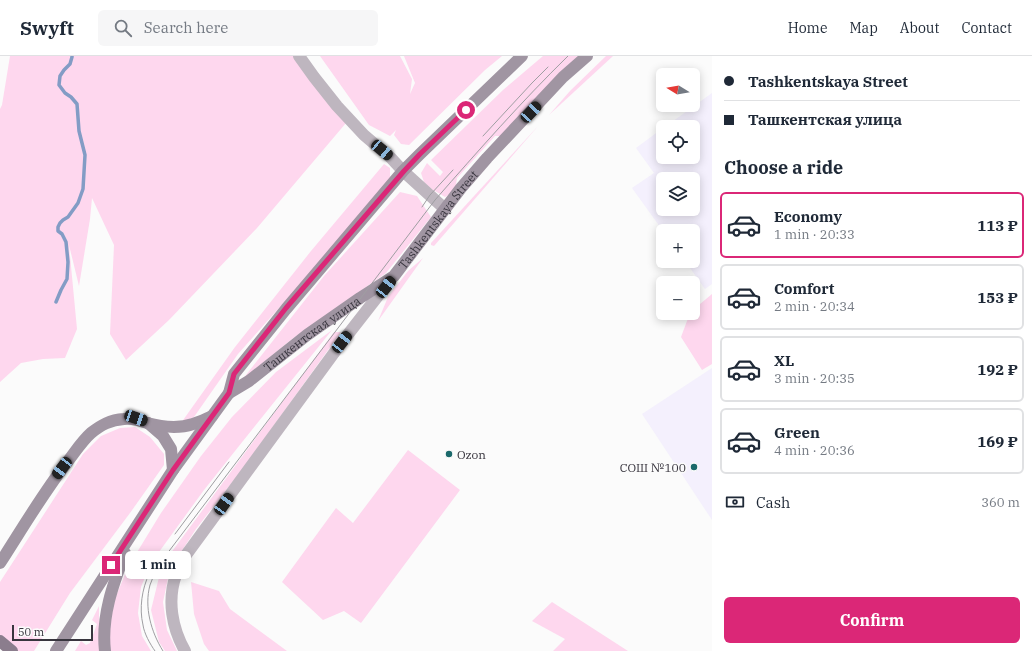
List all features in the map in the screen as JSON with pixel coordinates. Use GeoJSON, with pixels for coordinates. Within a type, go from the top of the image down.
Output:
{"type":"FeatureCollection","features":[{"type":"Feature","properties":{"kind":"main road"},"geometry":{"type":"LineString","coordinates":[[404,171],[522,56]]}},
{"type":"Feature","properties":{"kind":"main road","name":"Tashkentskaya Street"},"geometry":{"type":"LineString","coordinates":[[394,276],[461,188],[487,158],[563,77],[587,56]]}},
{"type":"Feature","properties":{"kind":"main road","name":"Ташкентская улица"},"geometry":{"type":"LineString","coordinates":[[56,651],[173,470],[229,393],[234,374],[286,308],[404,171]]}},
{"type":"Feature","properties":{"kind":"main road","name":"Ташкентская улица"},"geometry":{"type":"LineString","coordinates":[[229,393],[250,381],[308,335],[394,276]]}},
{"type":"Feature","properties":{"kind":"main road"},"geometry":{"type":"LineString","coordinates":[[0,563],[54,479],[90,434],[109,421],[124,418],[136,418],[167,427],[193,424],[212,416]]}},
{"type":"Feature","properties":{"kind":"main road"},"geometry":{"type":"LineString","coordinates":[[147,422],[163,436],[171,449],[173,470]]}},
{"type":"Feature","properties":{"kind":"main road"},"geometry":{"type":"LineString","coordinates":[[105,651],[104,630],[108,606],[117,573],[135,528]]}},
{"type":"Feature","properties":{"kind":"main road"},"geometry":{"type":"LineString","coordinates":[[0,641],[12,651]]}},
{"type":"Feature","properties":{"kind":"street"},"geometry":{"type":"LineString","coordinates":[[299,56],[337,106],[364,135],[391,158],[445,209]]}},
{"type":"Feature","properties":{"kind":"street","name":"Tashkentskaya Street"},"geometry":{"type":"LineString","coordinates":[[185,651],[180,642],[172,617],[171,594],[176,574],[186,555],[342,342],[394,276]]}},
{"type":"Feature","properties":{"kind":"shaded area"},"geometry":{"type":"Polygon","coordinates":[[[10,56],[295,56],[346,123],[257,228],[169,320],[126,360],[110,334],[114,245],[92,198],[79,286],[69,245],[77,329],[65,358],[43,359],[21,363],[0,382],[0,109],[2,105],[10,56]]]}},
{"type":"Feature","properties":{"kind":"shaded area"},"geometry":{"type":"Polygon","coordinates":[[[320,56],[400,56],[412,79],[410,94],[415,83],[404,56],[502,56],[485,70],[409,145],[401,144],[394,135],[396,130],[390,136],[369,125],[320,56]]]}},
{"type":"Feature","properties":{"kind":"shaded area"},"geometry":{"type":"Polygon","coordinates":[[[543,56],[581,56],[502,136],[495,136],[457,178],[455,191],[445,197],[434,191],[424,182],[421,173],[427,163],[440,176],[443,172],[431,160],[503,90],[543,56]]]}},
{"type":"Feature","properties":{"kind":"shaded area"},"geometry":{"type":"Polygon","coordinates":[[[606,56],[613,56],[549,115],[570,91],[606,56]]]}},
{"type":"Feature","properties":{"kind":"shaded area"},"geometry":{"type":"Polygon","coordinates":[[[712,93],[712,284],[705,289],[700,282],[700,276],[696,276],[690,268],[700,268],[700,224],[658,224],[632,188],[654,173],[636,148],[656,133],[656,164],[700,164],[700,120],[675,120],[686,112],[700,112],[700,102],[712,93]]]}},
{"type":"Feature","properties":{"kind":"shaded area"},"geometry":{"type":"Polygon","coordinates":[[[539,125],[434,246],[431,245],[431,243],[539,125]]]}},
{"type":"Feature","properties":{"kind":"shaded area"},"geometry":{"type":"Polygon","coordinates":[[[384,164],[390,168],[390,180],[329,252],[238,354],[194,417],[181,423],[235,347],[311,251],[384,164]]]}},
{"type":"Feature","properties":{"kind":"shaded area"},"geometry":{"type":"Polygon","coordinates":[[[400,192],[417,196],[431,217],[386,273],[292,339],[242,380],[324,276],[400,192]]]}},
{"type":"Feature","properties":{"kind":"shaded area"},"geometry":{"type":"Polygon","coordinates":[[[423,258],[378,321],[388,297],[408,271],[423,258]]]}},
{"type":"Feature","properties":{"kind":"shaded area"},"geometry":{"type":"Polygon","coordinates":[[[712,294],[712,364],[702,370],[681,337],[687,320],[700,320],[700,304],[712,294]]]}},
{"type":"Feature","properties":{"kind":"shaded area"},"geometry":{"type":"Polygon","coordinates":[[[332,330],[204,490],[151,563],[141,587],[138,613],[142,636],[151,651],[106,651],[114,601],[128,567],[161,513],[201,456],[232,417],[276,372],[332,330]]]}},
{"type":"Feature","properties":{"kind":"shaded area"},"geometry":{"type":"Polygon","coordinates":[[[334,332],[341,332],[244,467],[196,529],[170,569],[163,602],[167,630],[177,651],[165,651],[159,642],[151,610],[162,565],[334,332]]]}},
{"type":"Feature","properties":{"kind":"shaded area","name":"СОШ №100"},"geometry":{"type":"Polygon","coordinates":[[[712,368],[712,520],[642,414],[712,368]]]}},
{"type":"Feature","properties":{"kind":"shaded area"},"geometry":{"type":"Polygon","coordinates":[[[135,427],[150,437],[164,454],[164,465],[70,593],[34,651],[12,651],[0,641],[0,582],[83,454],[101,436],[120,428],[135,427]]]}},
{"type":"Feature","properties":{"kind":"shaded area"},"geometry":{"type":"Polygon","coordinates":[[[408,450],[460,490],[361,623],[344,611],[323,620],[282,582],[336,508],[353,523],[408,450]]]}},
{"type":"Feature","properties":{"kind":"shaded area"},"geometry":{"type":"Polygon","coordinates":[[[191,582],[219,591],[230,609],[287,651],[209,651],[204,644],[194,614],[191,582]]]}},
{"type":"Feature","properties":{"kind":"shaded area"},"geometry":{"type":"Polygon","coordinates":[[[552,602],[628,651],[553,651],[565,639],[532,621],[552,602]]]}},
{"type":"Feature","properties":{"kind":"shaded area"},"geometry":{"type":"Polygon","coordinates":[[[99,606],[101,651],[75,651],[81,641],[86,645],[90,643],[97,624],[92,620],[99,606]]]}},
{"type":"Feature","properties":{"kind":"waterway"},"geometry":{"type":"LineString","coordinates":[[56,302],[67,279],[68,262],[66,242],[62,234],[58,231],[58,227],[60,223],[68,217],[78,203],[83,189],[85,155],[79,131],[77,104],[59,85],[60,76],[70,64],[72,56]]}},
{"type":"Feature","properties":{"kind":"tram line"},"geometry":{"type":"LineString","coordinates":[[163,651],[155,636],[148,611],[148,593],[157,567],[435,200],[517,109],[568,56]]}},
{"type":"Feature","properties":{"kind":"tram line"},"geometry":{"type":"LineString","coordinates":[[483,136],[548,67]]}},
{"type":"Feature","properties":{"kind":"tram line"},"geometry":{"type":"LineString","coordinates":[[422,207],[430,195],[453,170]]}},
{"type":"Feature","properties":{"kind":"tram line"},"geometry":{"type":"LineString","coordinates":[[175,534],[229,462]]}},
{"type":"Feature","properties":{"kind":"tram line"},"geometry":{"type":"LineString","coordinates":[[149,574],[143,592],[141,612],[145,631],[149,642],[155,651]]}},
{"type":"Feature","properties":{"kind":"place","name":"Ozon"},"geometry":{"type":"Point","coordinates":[449,454]}},
{"type":"Feature","properties":{"kind":"place","name":"СОШ №100"},"geometry":{"type":"Point","coordinates":[694,467]}},
{"type":"Feature","properties":{"kind":"route"},"geometry":{"type":"LineString","coordinates":[[111,565],[173,470],[229,393],[234,374],[286,308],[404,171],[466,110]]}}]}
